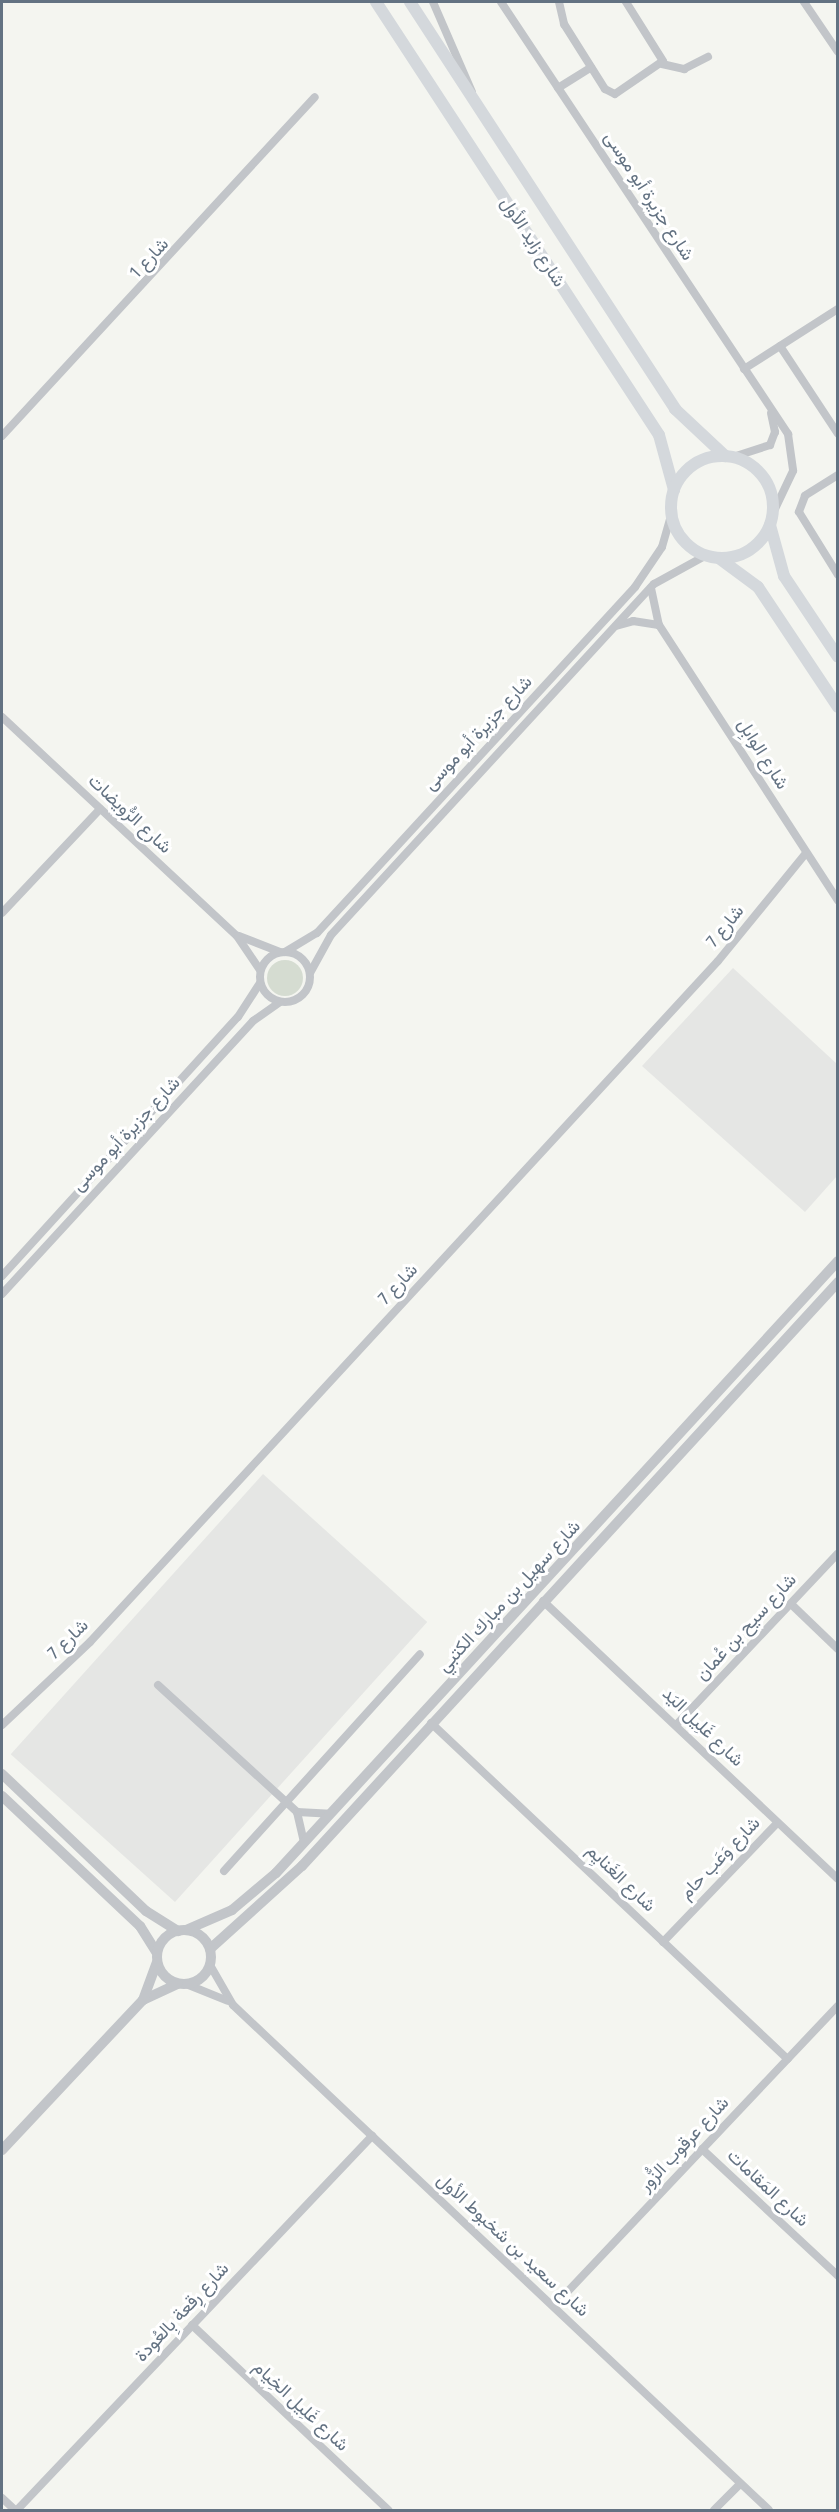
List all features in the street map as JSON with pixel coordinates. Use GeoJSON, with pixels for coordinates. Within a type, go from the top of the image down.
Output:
{"type":"FeatureCollection","features":[{"type":"Feature","properties":{"kind":"main road","name":"شارع زايد الأول"},"geometry":{"type":"LineString","coordinates":[[376,2],[659,435],[674,490]]}},
{"type":"Feature","properties":{"kind":"main road","name":"شارع زايد الأول"},"geometry":{"type":"LineString","coordinates":[[410,2],[675,409],[729,457]]}},
{"type":"Feature","properties":{"kind":"main road"},"geometry":{"type":"LineString","coordinates":[[729,457],[766,480],[774,511],[770,525],[746,553],[719,558],[705,556],[683,541],[671,516],[674,490],[690,468],[729,457]]}},
{"type":"Feature","properties":{"kind":"main road"},"geometry":{"type":"LineString","coordinates":[[770,525],[784,576],[837,657]]}},
{"type":"Feature","properties":{"kind":"main road"},"geometry":{"type":"LineString","coordinates":[[719,558],[758,587],[837,707]]}},
{"type":"Feature","properties":{"kind":"street"},"geometry":{"type":"LineString","coordinates":[[433,2],[462,60],[473,98]]}},
{"type":"Feature","properties":{"kind":"street","name":"شارع جزيرة أبو موسى"},"geometry":{"type":"LineString","coordinates":[[501,2],[769,409],[788,434],[794,457],[790,484],[774,511]]}},
{"type":"Feature","properties":{"kind":"street"},"geometry":{"type":"LineString","coordinates":[[559,2],[564,24],[605,89],[615,94],[662,64],[684,69],[708,57]]}},
{"type":"Feature","properties":{"kind":"street"},"geometry":{"type":"LineString","coordinates":[[626,2],[662,54],[662,64]]}},
{"type":"Feature","properties":{"kind":"street"},"geometry":{"type":"LineString","coordinates":[[804,2],[837,52]]}},
{"type":"Feature","properties":{"kind":"street"},"geometry":{"type":"LineString","coordinates":[[558,88],[591,67]]}},
{"type":"Feature","properties":{"kind":"street","name":"شارع 1"},"geometry":{"type":"LineString","coordinates":[[2,436],[315,98]]}},
{"type":"Feature","properties":{"kind":"street"},"geometry":{"type":"LineString","coordinates":[[744,369],[837,309]]}},
{"type":"Feature","properties":{"kind":"street"},"geometry":{"type":"LineString","coordinates":[[780,346],[837,434]]}},
{"type":"Feature","properties":{"kind":"street","name":"شارع جزيرة أبو موسى"},"geometry":{"type":"LineString","coordinates":[[729,457],[770,445],[775,432],[769,409]]}},
{"type":"Feature","properties":{"kind":"street"},"geometry":{"type":"LineString","coordinates":[[837,475],[805,496],[799,512],[837,575]]}},
{"type":"Feature","properties":{"kind":"street","name":"شارع جزيرة أبو موسى"},"geometry":{"type":"LineString","coordinates":[[283,952],[317,933],[635,587],[662,547],[671,516]]}},
{"type":"Feature","properties":{"kind":"street","name":"شارع جزيرة أبو موسى"},"geometry":{"type":"LineString","coordinates":[[310,973],[331,935],[651,588],[678,567],[705,556]]}},
{"type":"Feature","properties":{"kind":"street","name":"شارع الوابِل"},"geometry":{"type":"LineString","coordinates":[[651,588],[659,625],[837,901]]}},
{"type":"Feature","properties":{"kind":"street"},"geometry":{"type":"LineString","coordinates":[[616,626],[642,621],[659,625]]}},
{"type":"Feature","properties":{"kind":"street","name":"شارع الرُّويضات"},"geometry":{"type":"LineString","coordinates":[[2,717],[237,936],[260,970]]}},
{"type":"Feature","properties":{"kind":"street"},"geometry":{"type":"LineString","coordinates":[[2,913],[100,809]]}},
{"type":"Feature","properties":{"kind":"street","name":"شارع 7"},"geometry":{"type":"LineString","coordinates":[[2,1725],[90,1642],[718,961],[806,853]]}},
{"type":"Feature","properties":{"kind":"street","name":"شارع الرُّويضات"},"geometry":{"type":"LineString","coordinates":[[237,936],[283,952]]}},
{"type":"Feature","properties":{"kind":"street"},"geometry":{"type":"LineString","coordinates":[[283,952],[299,956],[310,973],[303,996],[280,1002],[260,983],[260,970],[283,952]]}},
{"type":"Feature","properties":{"kind":"street","name":"شارع جزيرة أبو موسى"},"geometry":{"type":"LineString","coordinates":[[2,1275],[238,1017],[260,983]]}},
{"type":"Feature","properties":{"kind":"street","name":"شارع جزيرة أبو موسى"},"geometry":{"type":"LineString","coordinates":[[2,1294],[254,1021],[280,1002]]}},
{"type":"Feature","properties":{"kind":"street","name":"شارع سهيل بن مبارك الكتبي"},"geometry":{"type":"LineString","coordinates":[[182,1931],[232,1910],[304,1842],[837,1261]]}},
{"type":"Feature","properties":{"kind":"street","name":"شارع سهيل بن مبارك الكتبي"},"geometry":{"type":"LineString","coordinates":[[210,1949],[302,1866],[837,1282]]}},
{"type":"Feature","properties":{"kind":"street","name":"شارع سيح بن عُمان"},"geometry":{"type":"LineString","coordinates":[[678,1724],[837,1553]]}},
{"type":"Feature","properties":{"kind":"street","name":"شارع غَلِيل اليَد"},"geometry":{"type":"LineString","coordinates":[[543,1601],[678,1724],[837,1879]]}},
{"type":"Feature","properties":{"kind":"street"},"geometry":{"type":"LineString","coordinates":[[791,1604],[837,1649]]}},
{"type":"Feature","properties":{"kind":"street"},"geometry":{"type":"LineString","coordinates":[[224,1871],[420,1654]]}},
{"type":"Feature","properties":{"kind":"street"},"geometry":{"type":"LineString","coordinates":[[158,1685],[297,1812],[304,1842]]}},
{"type":"Feature","properties":{"kind":"street","name":"شارع الغَنايِم"},"geometry":{"type":"LineString","coordinates":[[431,1723],[787,2059]]}},
{"type":"Feature","properties":{"kind":"street"},"geometry":{"type":"LineString","coordinates":[[2,1774],[146,1911],[182,1931],[201,1936],[210,1949],[210,1965],[201,1978],[143,2000],[2,2150]]}},
{"type":"Feature","properties":{"kind":"street"},"geometry":{"type":"LineString","coordinates":[[2,1796],[140,1926],[164,1976],[182,1984]]}},
{"type":"Feature","properties":{"kind":"street"},"geometry":{"type":"LineString","coordinates":[[297,1812],[330,1814]]}},
{"type":"Feature","properties":{"kind":"street","name":"شارع وَعَب حام"},"geometry":{"type":"LineString","coordinates":[[663,1942],[777,1823]]}},
{"type":"Feature","properties":{"kind":"street"},"geometry":{"type":"LineString","coordinates":[[143,2000],[164,1939],[182,1931]]}},
{"type":"Feature","properties":{"kind":"street","name":"شارع سعيد بن شخبوط الأول"},"geometry":{"type":"LineString","coordinates":[[210,1965],[233,2005],[768,2510]]}},
{"type":"Feature","properties":{"kind":"street","name":"شارع سعيد بن شخبوط الأول"},"geometry":{"type":"LineString","coordinates":[[182,1984],[233,2005]]}},
{"type":"Feature","properties":{"kind":"street","name":"شارع عرقوب الزُّور"},"geometry":{"type":"LineString","coordinates":[[554,2306],[837,2006]]}},
{"type":"Feature","properties":{"kind":"street","name":"شارع رِقعة بِالعُودة"},"geometry":{"type":"LineString","coordinates":[[16,2511],[372,2136]]}},
{"type":"Feature","properties":{"kind":"street","name":"شارع المَقامات"},"geometry":{"type":"LineString","coordinates":[[702,2149],[837,2276]]}},
{"type":"Feature","properties":{"kind":"street","name":"شارع غَلِيل الخِيام"},"geometry":{"type":"LineString","coordinates":[[192,2325],[388,2511]]}},
{"type":"Feature","properties":{"kind":"street"},"geometry":{"type":"LineString","coordinates":[[714,2511],[740,2484]]}},
{"type":"Feature","properties":{"kind":"street"},"geometry":{"type":"LineString","coordinates":[[2,2498],[16,2511]]}},
{"type":"Feature","properties":{"kind":"shaded area"},"geometry":{"type":"Polygon","coordinates":[[[285,960],[298,965],[303,978],[298,991],[285,996],[272,991],[267,978],[272,965],[285,960]]]}},
{"type":"Feature","properties":{"kind":"shaded area"},"geometry":{"type":"Polygon","coordinates":[[[733,968],[837,1064],[837,1176],[805,1212],[642,1066],[733,968]]]}},
{"type":"Feature","properties":{"kind":"shaded area"},"geometry":{"type":"Polygon","coordinates":[[[263,1474],[427,1622],[175,1902],[11,1754],[263,1474]]]}}]}
